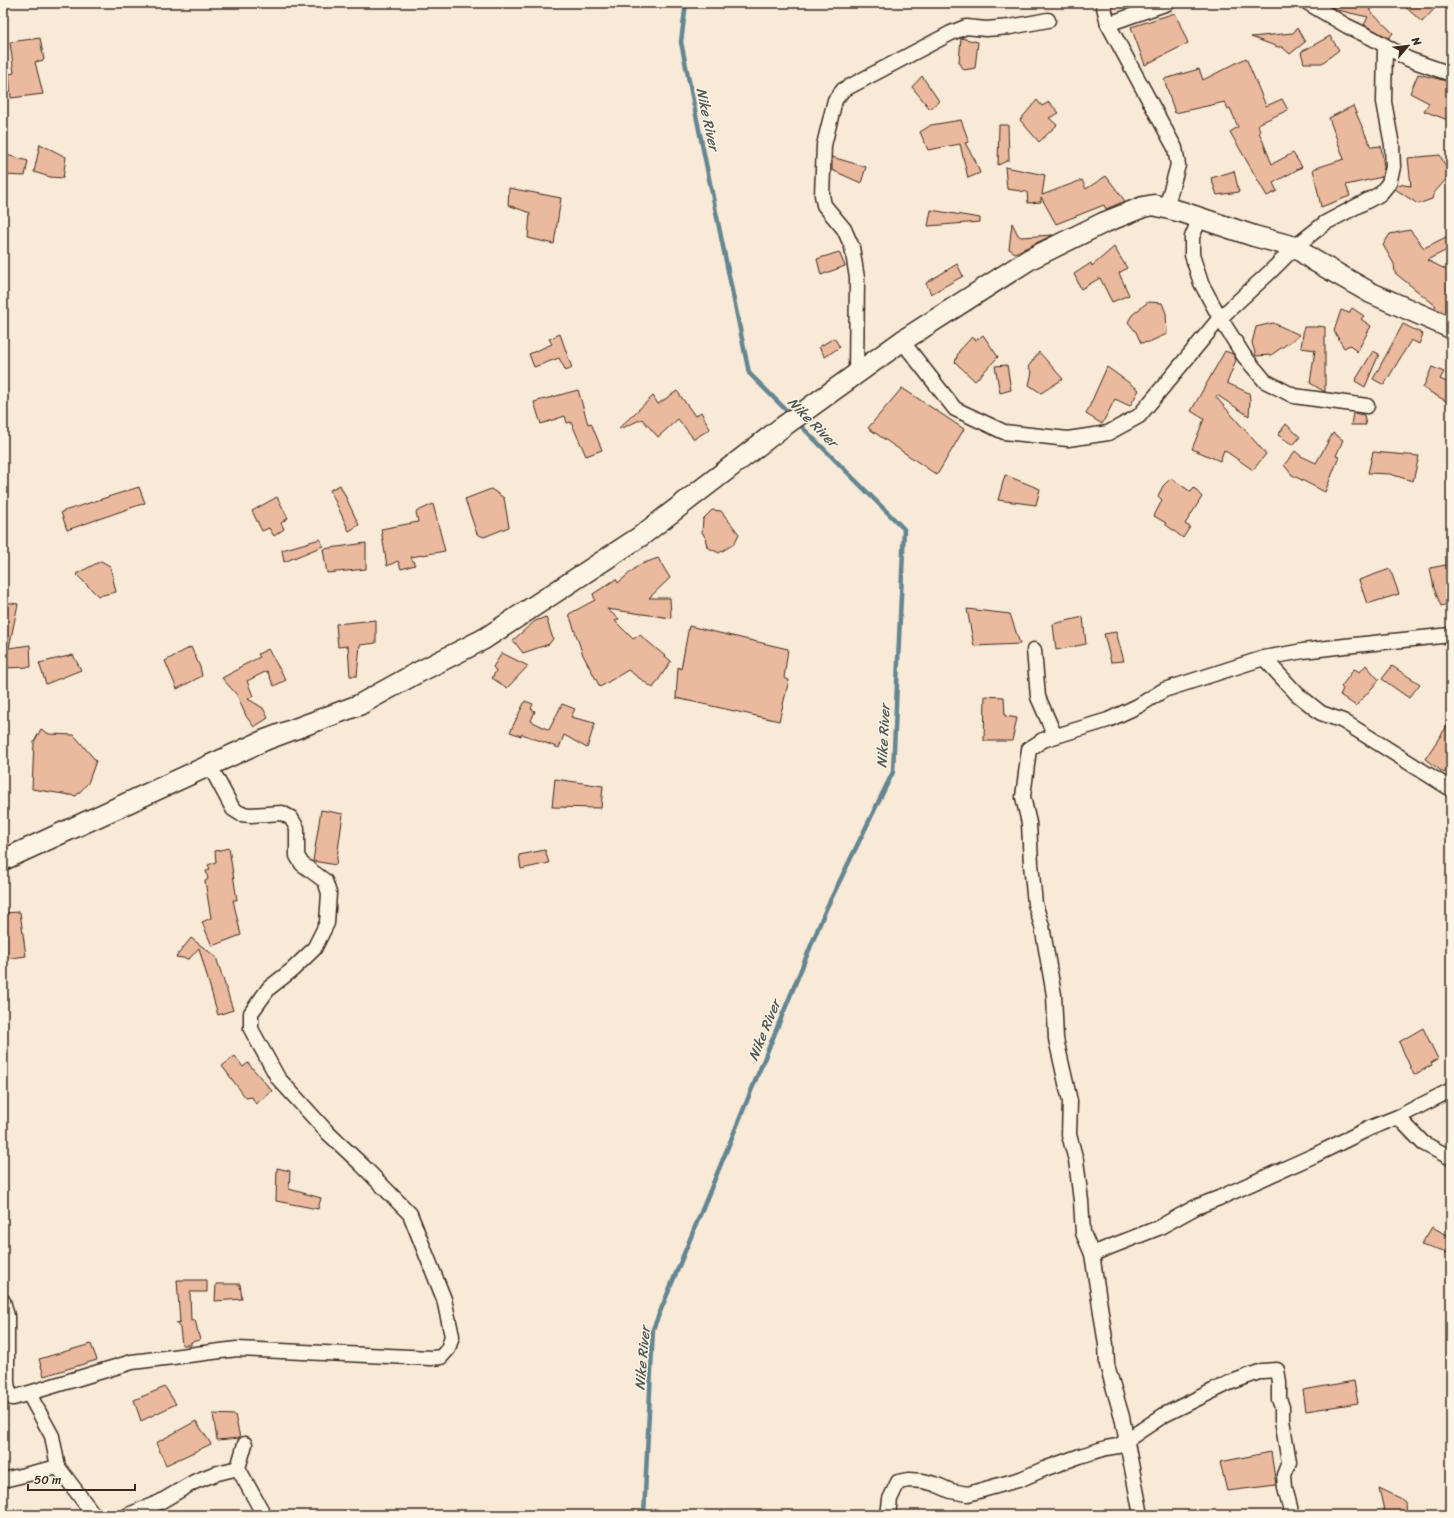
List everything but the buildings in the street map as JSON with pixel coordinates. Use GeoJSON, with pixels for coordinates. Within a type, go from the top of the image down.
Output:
{"type":"FeatureCollection","features":[{"type":"Feature","properties":{"kind":"street"},"geometry":{"type":"LineString","coordinates":[[1103,3],[1108,24],[1175,148],[1178,165],[1166,208]]}},
{"type":"Feature","properties":{"kind":"street"},"geometry":{"type":"LineString","coordinates":[[1108,24],[1168,3]]}},
{"type":"Feature","properties":{"kind":"street"},"geometry":{"type":"LineString","coordinates":[[1308,3],[1408,59],[1451,74]]}},
{"type":"Feature","properties":{"kind":"street"},"geometry":{"type":"LineString","coordinates":[[856,375],[857,278],[852,247],[844,229],[824,205],[822,194],[824,145],[835,100],[843,90],[951,32],[966,27],[986,29],[1010,27],[1048,20]]}},
{"type":"Feature","properties":{"kind":"street"},"geometry":{"type":"LineString","coordinates":[[902,341],[955,409],[1004,432],[1068,439],[1108,433],[1139,416],[1220,318],[1270,272],[1294,247],[1325,223],[1380,194],[1389,183],[1393,167],[1392,145],[1384,102],[1385,47]]}},
{"type":"Feature","properties":{"kind":"street"},"geometry":{"type":"LineString","coordinates":[[3,860],[265,740],[359,705],[413,675],[484,639],[641,536],[781,428],[902,341],[1030,259],[1103,224],[1143,207],[1154,205],[1166,208],[1294,247],[1313,260],[1371,293],[1451,328]]}},
{"type":"Feature","properties":{"kind":"street"},"geometry":{"type":"LineString","coordinates":[[1200,218],[1192,237],[1192,255],[1201,283],[1220,318],[1244,356],[1266,381],[1294,396],[1366,406]]}},
{"type":"Feature","properties":{"kind":"street"},"geometry":{"type":"LineString","coordinates":[[1141,1515],[1122,1417],[1107,1365],[1106,1345],[1092,1254],[1083,1233],[1076,1160],[1069,1134],[1070,1101],[1056,1039],[1054,995],[1042,926],[1036,904],[1031,864],[1029,823],[1023,797],[1029,749],[1043,740],[1108,720],[1138,706],[1164,690],[1264,658],[1303,651],[1451,635]]}},
{"type":"Feature","properties":{"kind":"street"},"geometry":{"type":"LineString","coordinates":[[1034,650],[1038,697],[1056,736]]}},
{"type":"Feature","properties":{"kind":"street"},"geometry":{"type":"LineString","coordinates":[[1264,658],[1297,694],[1321,713],[1343,721],[1451,788]]}},
{"type":"Feature","properties":{"kind":"street"},"geometry":{"type":"LineString","coordinates":[[3,1301],[7,1316],[7,1383],[9,1392],[13,1398],[132,1362],[237,1349],[431,1358],[442,1357],[448,1349],[452,1336],[444,1298],[410,1214],[328,1133],[278,1078],[251,1029],[251,1013],[269,988],[292,970],[314,949],[327,923],[330,893],[325,881],[302,864],[297,856],[297,828],[291,818],[282,812],[251,815],[241,814],[233,808],[210,766]]}},
{"type":"Feature","properties":{"kind":"street"},"geometry":{"type":"LineString","coordinates":[[1092,1254],[1158,1228],[1196,1207],[1313,1156],[1370,1128],[1398,1117],[1451,1090]]}},
{"type":"Feature","properties":{"kind":"street"},"geometry":{"type":"LineString","coordinates":[[1398,1117],[1423,1143],[1451,1158]]}},
{"type":"Feature","properties":{"kind":"street"},"geometry":{"type":"LineString","coordinates":[[888,1515],[890,1499],[898,1482],[909,1480],[923,1481],[935,1484],[951,1491],[968,1494],[1021,1479],[1080,1456],[1118,1446],[1164,1415],[1229,1382],[1262,1371],[1277,1370],[1279,1399],[1282,1407],[1282,1420],[1290,1462],[1284,1475],[1285,1488],[1292,1515]]}},
{"type":"Feature","properties":{"kind":"street"},"geometry":{"type":"LineString","coordinates":[[29,1394],[52,1436],[58,1467],[94,1515]]}},
{"type":"Feature","properties":{"kind":"street"},"geometry":{"type":"LineString","coordinates":[[245,1444],[238,1468],[264,1515]]}},
{"type":"Feature","properties":{"kind":"street"},"geometry":{"type":"LineString","coordinates":[[3,1480],[58,1467]]}},
{"type":"Feature","properties":{"kind":"street"},"geometry":{"type":"LineString","coordinates":[[128,1515],[160,1502],[194,1482],[214,1474],[238,1468]]}},
{"type":"Feature","properties":{"kind":"waterway","name":"Nike River"},"geometry":{"type":"LineString","coordinates":[[686,3],[681,42],[749,373],[791,415]]}},
{"type":"Feature","properties":{"kind":"waterway","name":"Nike River"},"geometry":{"type":"LineString","coordinates":[[644,1515],[653,1329],[826,909],[893,772],[904,529],[797,422]]}}]}
